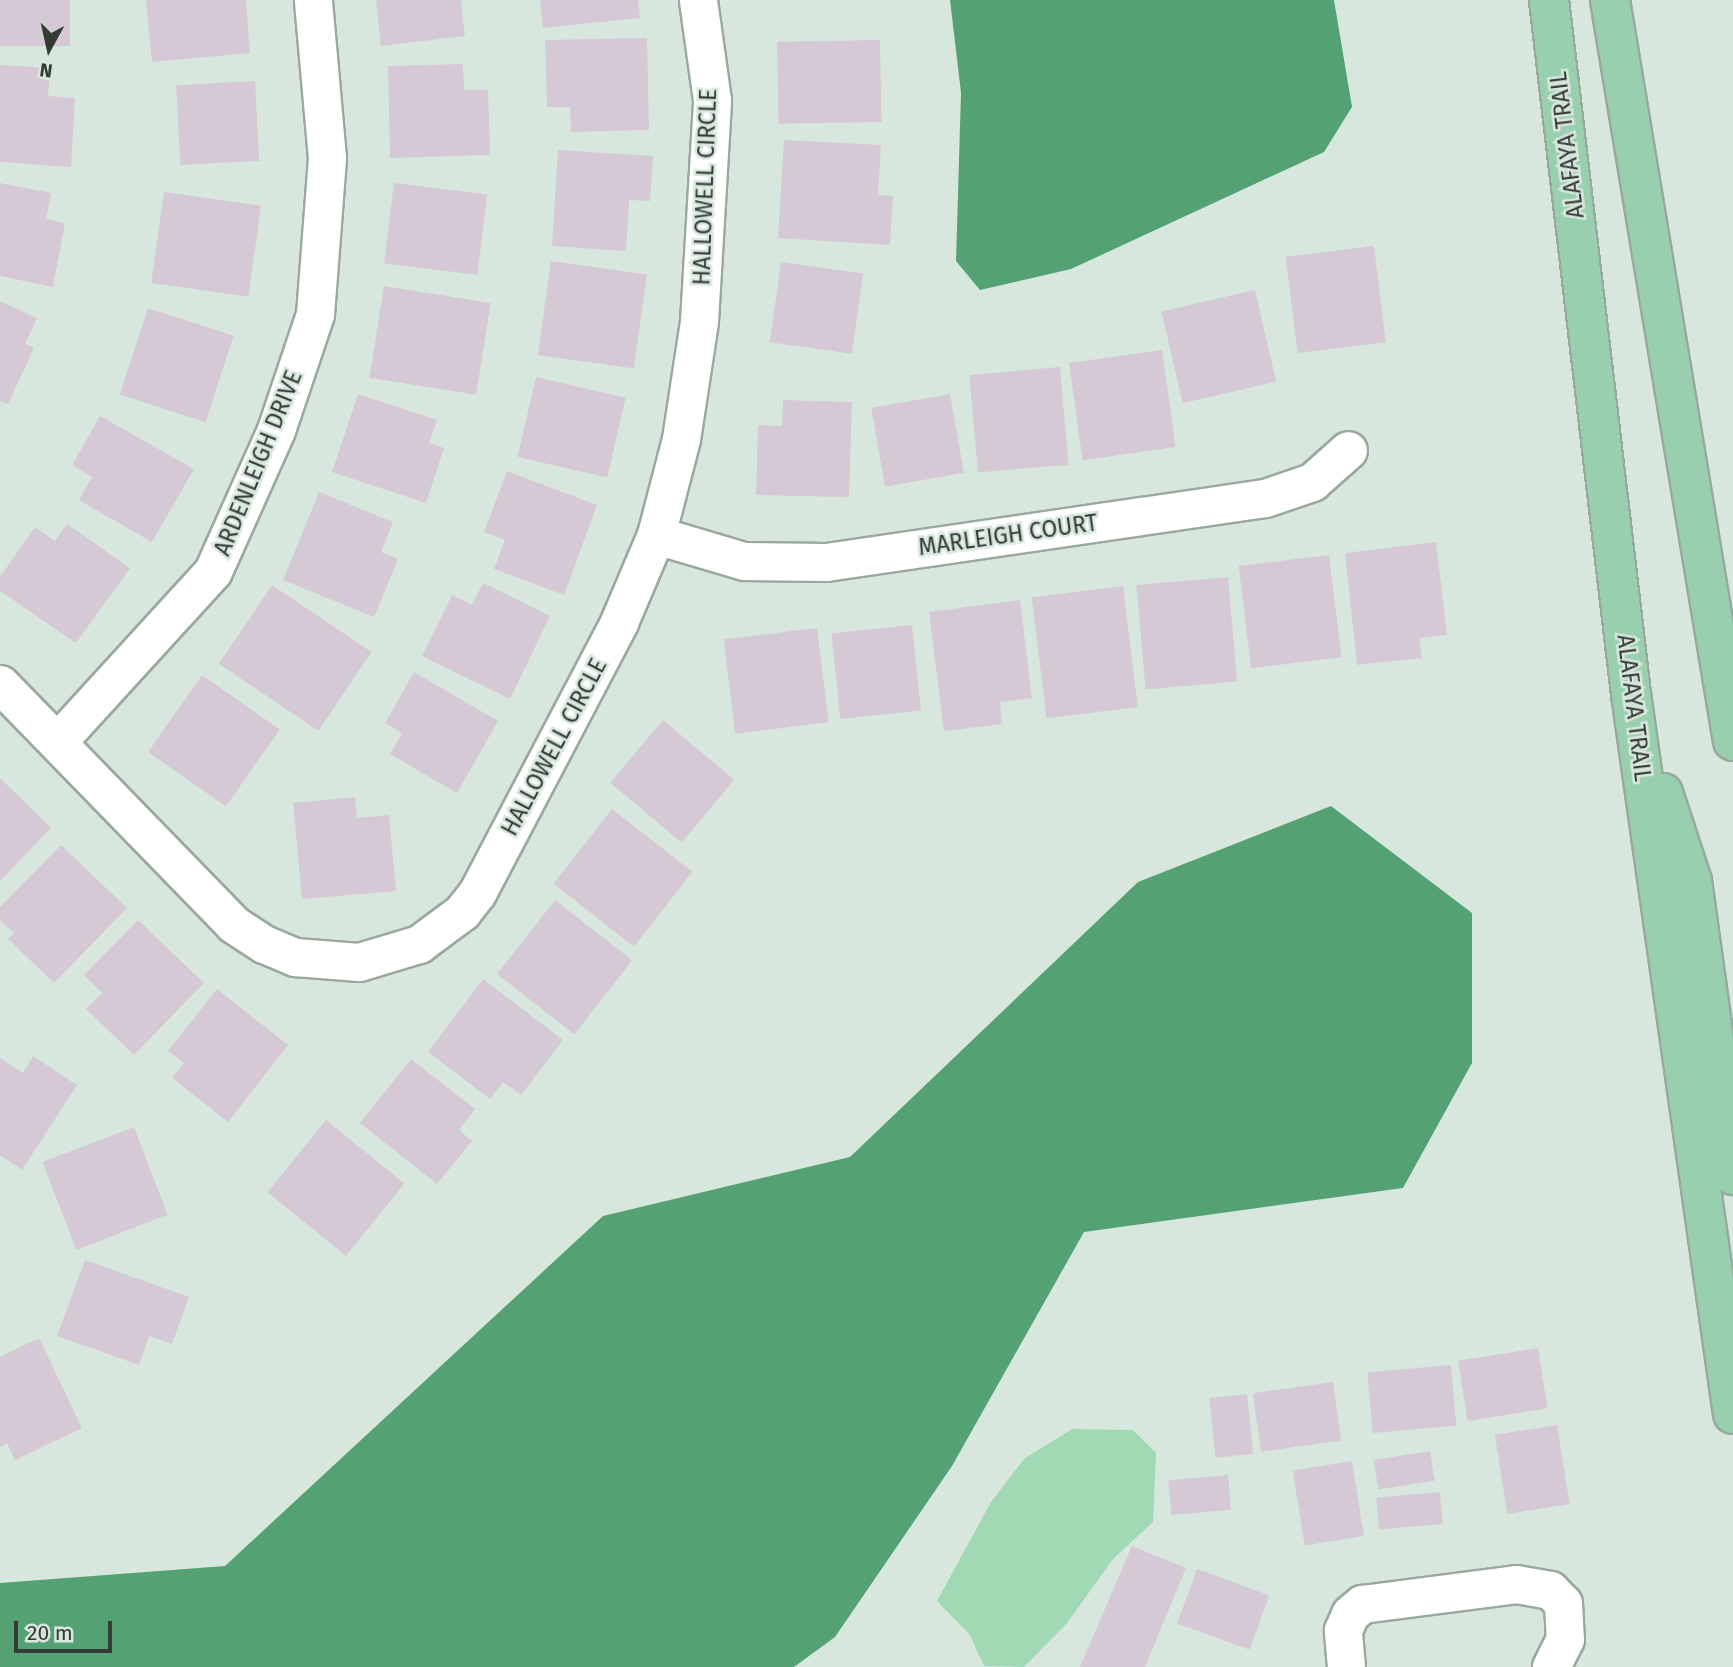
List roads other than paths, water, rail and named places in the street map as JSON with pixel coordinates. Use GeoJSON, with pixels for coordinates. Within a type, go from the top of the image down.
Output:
{"type":"FeatureCollection","features":[{"type":"Feature","properties":{"kind":"main road","name":"ALAFAYA TRAIL"},"geometry":{"type":"LineString","coordinates":[[1549,0],[1631,694],[1733,1413]]}},
{"type":"Feature","properties":{"kind":"main road"},"geometry":{"type":"LineString","coordinates":[[1610,0],[1733,741]]}},
{"type":"Feature","properties":{"kind":"main road"},"geometry":{"type":"LineString","coordinates":[[1631,694],[1692,881],[1733,1175]]}},
{"type":"Feature","properties":{"kind":"street","name":"ARDENLEIGH DRIVE"},"geometry":{"type":"LineString","coordinates":[[57,742],[213,571],[276,430],[315,313],[327,158],[313,0]]}},
{"type":"Feature","properties":{"kind":"street","name":"HALLOWELL CIRCLE"},"geometry":{"type":"LineString","coordinates":[[0,684],[233,924],[264,944],[295,957],[327,963],[392,955],[441,930],[477,893],[602,658],[656,535],[681,439],[699,321],[712,100],[698,0]]}},
{"type":"Feature","properties":{"kind":"street","name":"MARLEIGH COURT"},"geometry":{"type":"LineString","coordinates":[[656,535],[744,561],[826,562],[1265,498],[1312,482],[1348,450]]}},
{"type":"Feature","properties":{"kind":"street"},"geometry":{"type":"LineString","coordinates":[[1346,1667],[1343,1630],[1350,1615],[1362,1604],[1516,1584],[1550,1590],[1563,1603],[1565,1639],[1551,1667]]}}]}
